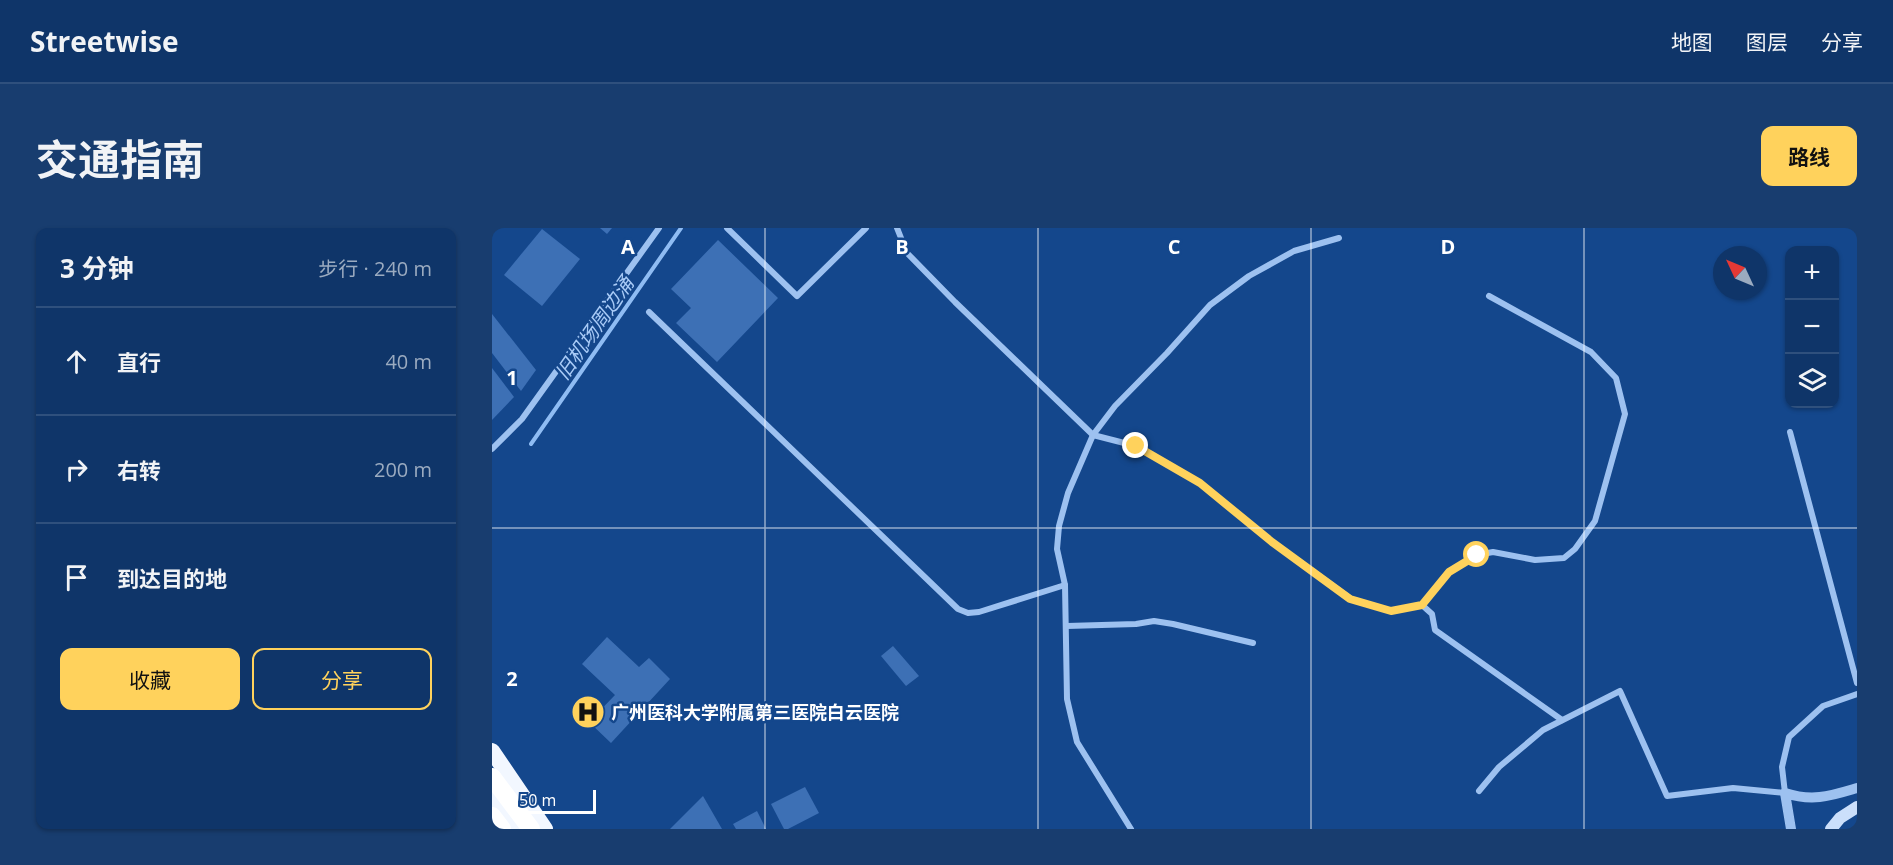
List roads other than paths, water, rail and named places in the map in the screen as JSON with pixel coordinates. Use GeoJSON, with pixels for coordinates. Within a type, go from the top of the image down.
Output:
{"type":"FeatureCollection","features":[{"type":"Feature","properties":{"kind":"highway"},"geometry":{"type":"LineString","coordinates":[[492,751],[545,829]]}},
{"type":"Feature","properties":{"kind":"highway"},"geometry":{"type":"LineString","coordinates":[[492,777],[531,829]]}},
{"type":"Feature","properties":{"kind":"highway"},"geometry":{"type":"LineString","coordinates":[[492,794],[516,829]]}},
{"type":"Feature","properties":{"kind":"highway"},"geometry":{"type":"LineString","coordinates":[[492,816],[502,829]]}},
{"type":"Feature","properties":{"kind":"main road"},"geometry":{"type":"LineString","coordinates":[[1832,829],[1840,818],[1857,807]]}},
{"type":"Feature","properties":{"kind":"street"},"geometry":{"type":"LineString","coordinates":[[492,449],[522,419],[659,228]]}},
{"type":"Feature","properties":{"kind":"street"},"geometry":{"type":"LineString","coordinates":[[727,228],[797,296],[866,228]]}},
{"type":"Feature","properties":{"kind":"street"},"geometry":{"type":"LineString","coordinates":[[897,228],[907,253],[1093,435],[1136,446],[1200,483],[1272,542],[1350,599],[1391,611],[1422,605],[1449,572],[1477,555],[1493,552],[1535,560],[1564,558],[1575,549],[1595,521],[1625,414],[1616,378],[1591,352],[1489,296]]}},
{"type":"Feature","properties":{"kind":"street"},"geometry":{"type":"LineString","coordinates":[[1131,829],[1077,742],[1067,699],[1065,585],[1057,549],[1059,526],[1068,493],[1093,435],[1115,406],[1210,305],[1249,276],[1294,251],[1340,238]]}},
{"type":"Feature","properties":{"kind":"street"},"geometry":{"type":"LineString","coordinates":[[649,312],[958,609],[968,613],[979,612],[1065,585]]}},
{"type":"Feature","properties":{"kind":"street"},"geometry":{"type":"LineString","coordinates":[[1790,432],[1857,683]]}},
{"type":"Feature","properties":{"kind":"street"},"geometry":{"type":"LineString","coordinates":[[1422,605],[1432,614],[1435,630],[1562,720]]}},
{"type":"Feature","properties":{"kind":"street"},"geometry":{"type":"LineString","coordinates":[[1067,626],[1136,624],[1154,621],[1253,643]]}},
{"type":"Feature","properties":{"kind":"street"},"geometry":{"type":"LineString","coordinates":[[1479,791],[1499,767],[1543,730],[1620,691],[1667,796],[1733,788],[1785,793],[1812,799],[1857,788]]}},
{"type":"Feature","properties":{"kind":"street"},"geometry":{"type":"LineString","coordinates":[[1791,829],[1782,766],[1789,737],[1823,706],[1857,694]]}},
{"type":"Feature","properties":{"kind":"waterway","name":"旧机场周边涌"},"geometry":{"type":"LineString","coordinates":[[531,444],[681,228]]}},
{"type":"Feature","properties":{"kind":"place","name":"广州医科大学附属第三医院白云医院"},"geometry":{"type":"Point","coordinates":[588,712]}}]}
